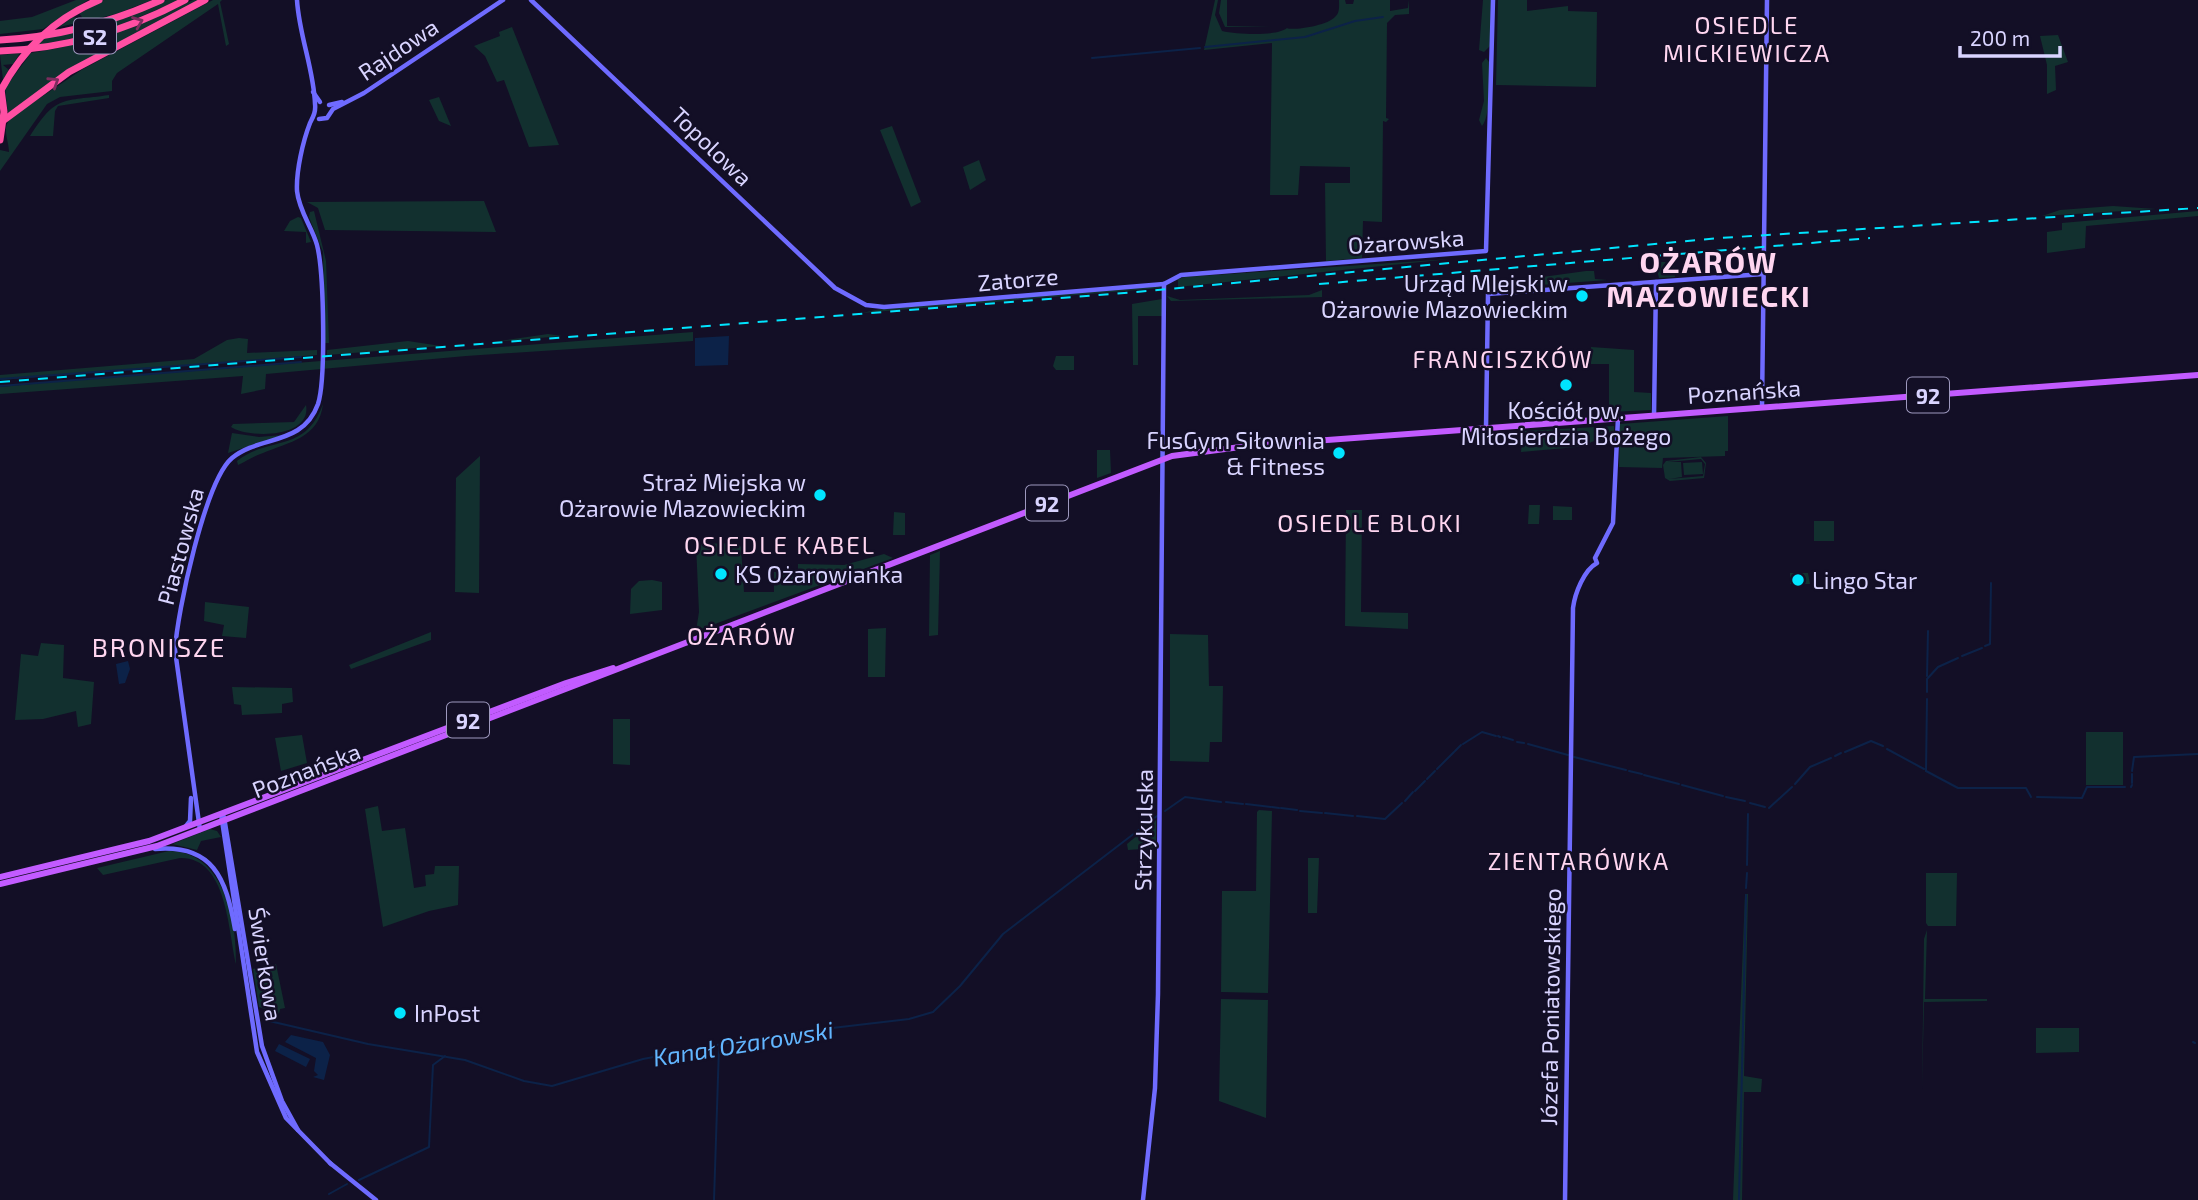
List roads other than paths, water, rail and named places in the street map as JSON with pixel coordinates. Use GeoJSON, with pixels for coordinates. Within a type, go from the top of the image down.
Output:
{"type":"FeatureCollection","features":[{"type":"Feature","properties":{"kind":"highway"},"geometry":{"type":"LineString","coordinates":[[0,92],[12,71],[34,43],[62,19],[99,0]]}},
{"type":"Feature","properties":{"kind":"highway","name":"S2"},"geometry":{"type":"LineString","coordinates":[[0,40],[70,31],[114,19],[161,0]]}},
{"type":"Feature","properties":{"kind":"highway","name":"S2"},"geometry":{"type":"LineString","coordinates":[[0,51],[50,46],[102,34],[185,0]]}},
{"type":"Feature","properties":{"kind":"highway"},"geometry":{"type":"LineString","coordinates":[[0,123],[69,72],[205,0]]}},
{"type":"Feature","properties":{"kind":"highway"},"geometry":{"type":"LineString","coordinates":[[0,85],[5,112],[0,139]]}},
{"type":"Feature","properties":{"kind":"main road","name":"Poznańska"},"geometry":{"type":"LineString","coordinates":[[0,884],[147,849],[566,686],[1164,459],[1192,451],[2198,375]]}},
{"type":"Feature","properties":{"kind":"main road","name":"Poznańska"},"geometry":{"type":"LineString","coordinates":[[0,877],[130,847],[180,830],[201,827]]}},
{"type":"Feature","properties":{"kind":"street"},"geometry":{"type":"LineString","coordinates":[[297,0],[313,92],[318,104],[330,108],[327,118],[317,117]]}},
{"type":"Feature","properties":{"kind":"street","name":"Rajdowa"},"geometry":{"type":"LineString","coordinates":[[330,108],[346,102],[503,0]]}},
{"type":"Feature","properties":{"kind":"street","name":"Topolowa"},"geometry":{"type":"LineString","coordinates":[[531,0],[835,288],[852,298],[875,306]]}},
{"type":"Feature","properties":{"kind":"street","name":"Ożarowska"},"geometry":{"type":"LineString","coordinates":[[1164,284],[1181,275],[1401,260],[1486,251],[1493,0]]}},
{"type":"Feature","properties":{"kind":"street"},"geometry":{"type":"LineString","coordinates":[[1762,407],[1767,0]]}},
{"type":"Feature","properties":{"kind":"street","name":"Piastowska"},"geometry":{"type":"LineString","coordinates":[[201,827],[191,780],[176,653],[176,632],[214,483],[234,456],[290,436],[306,425],[319,399],[321,342],[318,249],[297,189],[310,130],[317,117],[318,104]]}},
{"type":"Feature","properties":{"kind":"street"},"geometry":{"type":"LineString","coordinates":[[1486,428],[1488,294],[1763,274]]}},
{"type":"Feature","properties":{"kind":"street"},"geometry":{"type":"LineString","coordinates":[[1654,416],[1656,282]]}},
{"type":"Feature","properties":{"kind":"street","name":"Zatorze"},"geometry":{"type":"LineString","coordinates":[[875,306],[1164,284]]}},
{"type":"Feature","properties":{"kind":"street","name":"Strzykulska"},"geometry":{"type":"LineString","coordinates":[[1143,1200],[1155,1079],[1158,992],[1164,284]]}},
{"type":"Feature","properties":{"kind":"street","name":"Józefa Poniatowskiego"},"geometry":{"type":"LineString","coordinates":[[1566,1200],[1573,608],[1575,597],[1591,566],[1589,560],[1595,558],[1613,523],[1618,418]]}},
{"type":"Feature","properties":{"kind":"street"},"geometry":{"type":"LineString","coordinates":[[180,830],[190,821],[191,780]]}},
{"type":"Feature","properties":{"kind":"street","name":"Świerkowa"},"geometry":{"type":"LineString","coordinates":[[222,819],[257,1052],[278,1104],[312,1146],[376,1200]]}},
{"type":"Feature","properties":{"kind":"street","name":"Świerkowa"},"geometry":{"type":"LineString","coordinates":[[222,819],[262,1046],[282,1101],[299,1133]]}},
{"type":"Feature","properties":{"kind":"street"},"geometry":{"type":"LineString","coordinates":[[201,827],[223,834]]}},
{"type":"Feature","properties":{"kind":"street"},"geometry":{"type":"LineString","coordinates":[[147,849],[187,849],[210,862],[226,891],[241,954]]}},
{"type":"Feature","properties":{"kind":"water"},"geometry":{"type":"Polygon","coordinates":[[[729,336],[728,365],[695,366],[695,338],[729,336]]]}},
{"type":"Feature","properties":{"kind":"water"},"geometry":{"type":"Polygon","coordinates":[[[128,661],[130,669],[125,683],[119,684],[116,664],[128,661]]]}},
{"type":"Feature","properties":{"kind":"water"},"geometry":{"type":"Polygon","coordinates":[[[291,1035],[323,1042],[330,1055],[324,1080],[313,1077],[318,1075],[314,1071],[316,1058],[285,1042],[291,1035]]]}},
{"type":"Feature","properties":{"kind":"water"},"geometry":{"type":"Polygon","coordinates":[[[279,1044],[310,1059],[306,1067],[275,1051],[279,1044]]]}},
{"type":"Feature","properties":{"kind":"waterway"},"geometry":{"type":"LineString","coordinates":[[1205,47],[1305,37],[1355,21],[1383,17]]}},
{"type":"Feature","properties":{"kind":"waterway"},"geometry":{"type":"LineString","coordinates":[[1092,58],[1200,48]]}},
{"type":"Feature","properties":{"kind":"waterway"},"geometry":{"type":"LineString","coordinates":[[0,379],[301,357]]}},
{"type":"Feature","properties":{"kind":"waterway"},"geometry":{"type":"LineString","coordinates":[[0,386],[301,362]]}},
{"type":"Feature","properties":{"kind":"waterway"},"geometry":{"type":"LineString","coordinates":[[1985,646],[1990,644],[1991,583]]}},
{"type":"Feature","properties":{"kind":"waterway"},"geometry":{"type":"LineString","coordinates":[[1927,676],[1928,631]]}},
{"type":"Feature","properties":{"kind":"waterway"},"geometry":{"type":"LineString","coordinates":[[1962,656],[1982,648]]}},
{"type":"Feature","properties":{"kind":"waterway"},"geometry":{"type":"LineString","coordinates":[[1927,692],[1927,679],[1938,667],[1958,658]]}},
{"type":"Feature","properties":{"kind":"waterway"},"geometry":{"type":"LineString","coordinates":[[1926,771],[1927,699]]}},
{"type":"Feature","properties":{"kind":"waterway","name":"Kanał Ożarowski"},"geometry":{"type":"LineString","coordinates":[[1463,744],[1482,732],[1496,736]]}},
{"type":"Feature","properties":{"kind":"waterway","name":"Kanał Ożarowski"},"geometry":{"type":"LineString","coordinates":[[1503,737],[1513,740]]}},
{"type":"Feature","properties":{"kind":"waterway","name":"Kanał Ożarowski"},"geometry":{"type":"LineString","coordinates":[[1845,752],[1871,741],[1883,746]]}},
{"type":"Feature","properties":{"kind":"waterway","name":"Kanał Ożarowski"},"geometry":{"type":"LineString","coordinates":[[1517,742],[1524,743]]}},
{"type":"Feature","properties":{"kind":"waterway","name":"Kanał Ożarowski"},"geometry":{"type":"LineString","coordinates":[[1528,744],[1568,755]]}},
{"type":"Feature","properties":{"kind":"waterway","name":"Kanał Ożarowski"},"geometry":{"type":"LineString","coordinates":[[1455,751],[1461,745]]}},
{"type":"Feature","properties":{"kind":"waterway","name":"Kanał Ożarowski"},"geometry":{"type":"LineString","coordinates":[[1887,749],[1924,769]]}},
{"type":"Feature","properties":{"kind":"waterway","name":"Kanał Ożarowski"},"geometry":{"type":"LineString","coordinates":[[1437,769],[1454,752]]}},
{"type":"Feature","properties":{"kind":"waterway","name":"Kanał Ożarowski"},"geometry":{"type":"LineString","coordinates":[[1835,756],[1841,753]]}},
{"type":"Feature","properties":{"kind":"waterway","name":"Kanał Ożarowski"},"geometry":{"type":"LineString","coordinates":[[2132,771],[2134,757],[2198,754]]}},
{"type":"Feature","properties":{"kind":"waterway","name":"Kanał Ożarowski"},"geometry":{"type":"LineString","coordinates":[[1574,757],[1626,770]]}},
{"type":"Feature","properties":{"kind":"waterway","name":"Kanał Ożarowski"},"geometry":{"type":"LineString","coordinates":[[1795,784],[1810,767],[1831,758]]}},
{"type":"Feature","properties":{"kind":"waterway","name":"Kanał Ożarowski"},"geometry":{"type":"LineString","coordinates":[[1427,779],[1435,771]]}},
{"type":"Feature","properties":{"kind":"waterway","name":"Kanał Ożarowski"},"geometry":{"type":"LineString","coordinates":[[1629,771],[1642,774]]}},
{"type":"Feature","properties":{"kind":"waterway","name":"Kanał Ożarowski"},"geometry":{"type":"LineString","coordinates":[[1926,771],[1958,788],[2026,788],[2031,797]]}},
{"type":"Feature","properties":{"kind":"waterway","name":"Kanał Ożarowski"},"geometry":{"type":"LineString","coordinates":[[2132,774],[2132,783]]}},
{"type":"Feature","properties":{"kind":"waterway","name":"Kanał Ożarowski"},"geometry":{"type":"LineString","coordinates":[[1644,775],[1679,784]]}},
{"type":"Feature","properties":{"kind":"waterway","name":"Kanał Ożarowski"},"geometry":{"type":"LineString","coordinates":[[1415,791],[1425,781]]}},
{"type":"Feature","properties":{"kind":"waterway","name":"Kanał Ożarowski"},"geometry":{"type":"LineString","coordinates":[[1682,785],[1723,796]]}},
{"type":"Feature","properties":{"kind":"waterway","name":"Kanał Ożarowski"},"geometry":{"type":"LineString","coordinates":[[1769,808],[1792,787]]}},
{"type":"Feature","properties":{"kind":"waterway","name":"Kanał Ożarowski"},"geometry":{"type":"LineString","coordinates":[[2037,797],[2082,798],[2087,787],[2125,787]]}},
{"type":"Feature","properties":{"kind":"waterway","name":"Kanał Ożarowski"},"geometry":{"type":"LineString","coordinates":[[1405,801],[1413,792]]}},
{"type":"Feature","properties":{"kind":"waterway","name":"Kanał Ożarowski"},"geometry":{"type":"LineString","coordinates":[[1165,811],[1185,797],[1221,802]]}},
{"type":"Feature","properties":{"kind":"waterway","name":"Kanał Ożarowski"},"geometry":{"type":"LineString","coordinates":[[1726,797],[1745,801]]}},
{"type":"Feature","properties":{"kind":"waterway","name":"Kanał Ożarowski"},"geometry":{"type":"LineString","coordinates":[[1226,802],[1243,804]]}},
{"type":"Feature","properties":{"kind":"waterway","name":"Kanał Ożarowski"},"geometry":{"type":"LineString","coordinates":[[1357,816],[1385,819],[1402,803]]}},
{"type":"Feature","properties":{"kind":"waterway","name":"Kanał Ożarowski"},"geometry":{"type":"LineString","coordinates":[[1750,803],[1765,807]]}},
{"type":"Feature","properties":{"kind":"waterway","name":"Kanał Ożarowski"},"geometry":{"type":"LineString","coordinates":[[1246,804],[1271,807]]}},
{"type":"Feature","properties":{"kind":"waterway","name":"Kanał Ożarowski"},"geometry":{"type":"LineString","coordinates":[[1272,807],[1279,808]]}},
{"type":"Feature","properties":{"kind":"waterway","name":"Kanał Ożarowski"},"geometry":{"type":"LineString","coordinates":[[1281,808],[1297,810]]}},
{"type":"Feature","properties":{"kind":"waterway","name":"Kanał Ożarowski"},"geometry":{"type":"LineString","coordinates":[[1300,811],[1322,813]]}},
{"type":"Feature","properties":{"kind":"waterway","name":"Kanał Ożarowski"},"geometry":{"type":"LineString","coordinates":[[1325,813],[1353,816]]}},
{"type":"Feature","properties":{"kind":"waterway"},"geometry":{"type":"LineString","coordinates":[[1747,865],[1748,814]]}},
{"type":"Feature","properties":{"kind":"waterway","name":"Kanał Ożarowski"},"geometry":{"type":"LineString","coordinates":[[265,1020],[368,1044],[465,1060],[524,1081],[552,1086],[643,1059],[764,1036],[909,1019],[933,1012],[960,986],[1003,934],[1157,816]]}},
{"type":"Feature","properties":{"kind":"waterway"},"geometry":{"type":"LineString","coordinates":[[1746,888],[1747,873]]}},
{"type":"Feature","properties":{"kind":"waterway"},"geometry":{"type":"LineString","coordinates":[[1739,1200],[1746,895]]}},
{"type":"Feature","properties":{"kind":"waterway"},"geometry":{"type":"LineString","coordinates":[[714,1200],[719,1047]]}},
{"type":"Feature","properties":{"kind":"waterway"},"geometry":{"type":"LineString","coordinates":[[359,1180],[429,1147],[433,1065],[445,1056]]}},
{"type":"Feature","properties":{"kind":"waterway"},"geometry":{"type":"LineString","coordinates":[[329,1194],[347,1184]]}},
{"type":"Feature","properties":{"kind":"railway"},"geometry":{"type":"LineString","coordinates":[[0,382],[1136,292],[1720,238],[2198,208]]}},
{"type":"Feature","properties":{"kind":"railway"},"geometry":{"type":"LineString","coordinates":[[1319,284],[1870,238]]}},
{"type":"Feature","properties":{"kind":"place","name":"Urząd MIejski w Ożarowie Mazowieckim"},"geometry":{"type":"Point","coordinates":[1582,296]}},
{"type":"Feature","properties":{"kind":"place","name":"Kościół pw. Miłosierdzia Bożego"},"geometry":{"type":"Point","coordinates":[1566,385]}},
{"type":"Feature","properties":{"kind":"place","name":"FusGym Siłownia & Fitness"},"geometry":{"type":"Point","coordinates":[1339,453]}},
{"type":"Feature","properties":{"kind":"place","name":"Straż Miejska w Ożarowie Mazowieckim"},"geometry":{"type":"Point","coordinates":[820,495]}},
{"type":"Feature","properties":{"kind":"place","name":"KS Ożarowianka"},"geometry":{"type":"Point","coordinates":[721,574]}},
{"type":"Feature","properties":{"kind":"place","name":"Lingo Star"},"geometry":{"type":"Point","coordinates":[1798,580]}},
{"type":"Feature","properties":{"kind":"place","name":"InPost"},"geometry":{"type":"Point","coordinates":[400,1013]}},
{"type":"Feature","properties":{"kind":"district","name":"OSIEDLE MICKIEWICZA"},"geometry":{"type":"Point","coordinates":[1747,38]}},
{"type":"Feature","properties":{"kind":"district","name":"OŻARÓW MAZOWIECKI"},"geometry":{"type":"Point","coordinates":[1709,278]}},
{"type":"Feature","properties":{"kind":"district","name":"FRANCISZKÓW"},"geometry":{"type":"Point","coordinates":[1503,358]}},
{"type":"Feature","properties":{"kind":"district","name":"OSIEDLE BLOKI"},"geometry":{"type":"Point","coordinates":[1370,522]}},
{"type":"Feature","properties":{"kind":"district","name":"OSIEDLE KABEL"},"geometry":{"type":"Point","coordinates":[780,544]}},
{"type":"Feature","properties":{"kind":"district","name":"OŻARÓW"},"geometry":{"type":"Point","coordinates":[742,635]}},
{"type":"Feature","properties":{"kind":"district","name":"BRONISZE"},"geometry":{"type":"Point","coordinates":[159,646]}},
{"type":"Feature","properties":{"kind":"district","name":"ZIENTARÓWKA"},"geometry":{"type":"Point","coordinates":[1579,860]}}]}
